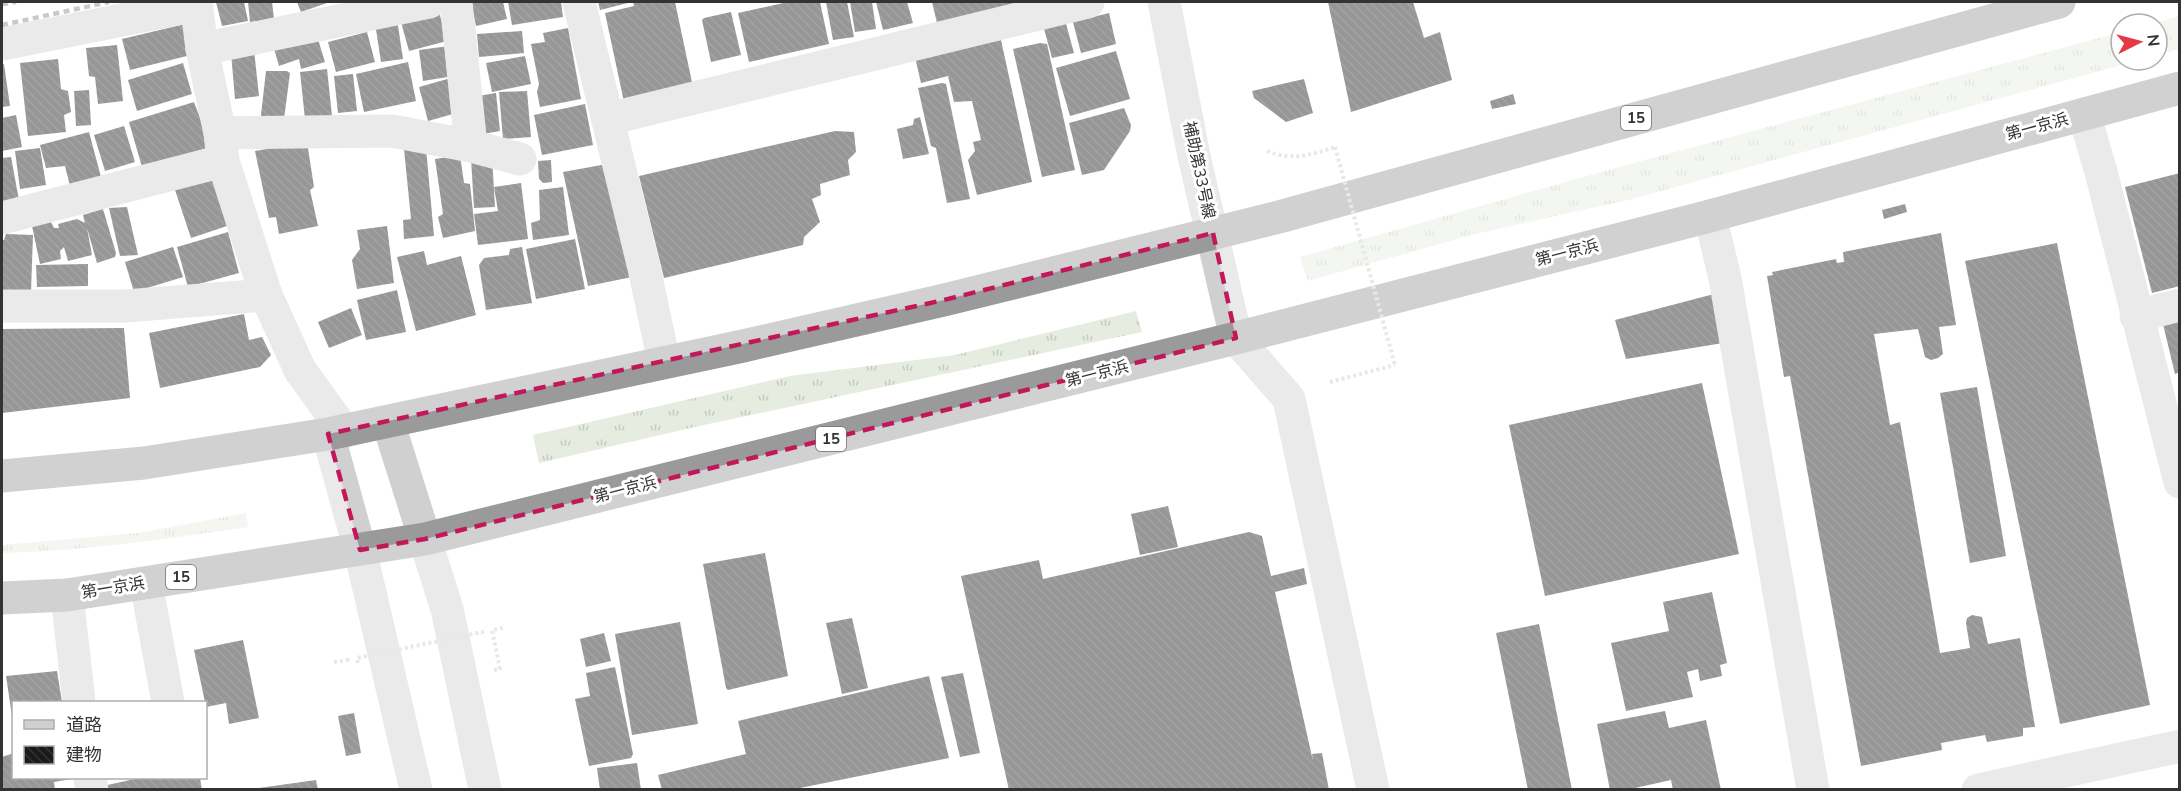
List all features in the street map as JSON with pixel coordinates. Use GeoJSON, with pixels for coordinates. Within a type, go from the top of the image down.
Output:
{"type":"FeatureCollection","features":[{"type":"Feature","properties":{"kind":"highway","name":"15"},"geometry":{"type":"LineString","coordinates":[[2,476],[144,463],[336,432],[934,303],[1213,233],[2003,8],[2059,2]]}},
{"type":"Feature","properties":{"kind":"highway","name":"第一京浜"},"geometry":{"type":"LineString","coordinates":[[2,598],[67,595],[425,539],[1236,338],[1710,216],[2180,88]]}},
{"type":"Feature","properties":{"kind":"street"},"geometry":{"type":"LineString","coordinates":[[202,49],[429,2]]}},
{"type":"Feature","properties":{"kind":"street"},"geometry":{"type":"LineString","coordinates":[[456,2],[471,146]]}},
{"type":"Feature","properties":{"kind":"street"},"geometry":{"type":"LineString","coordinates":[[579,2],[648,284],[664,362]]}},
{"type":"Feature","properties":{"kind":"street"},"geometry":{"type":"LineString","coordinates":[[608,119],[1088,2]]}},
{"type":"Feature","properties":{"kind":"street","name":"補助第33号線"},"geometry":{"type":"LineString","coordinates":[[1164,2],[1194,156],[1236,338]]}},
{"type":"Feature","properties":{"kind":"street"},"geometry":{"type":"LineString","coordinates":[[2,44],[196,3],[202,49],[221,147],[266,295],[300,370],[336,432],[360,550],[416,789]]}},
{"type":"Feature","properties":{"kind":"street"},"geometry":{"type":"LineString","coordinates":[[2084,114],[2101,172],[2180,482]]}},
{"type":"Feature","properties":{"kind":"street"},"geometry":{"type":"LineString","coordinates":[[2,218],[221,147],[392,131],[471,146],[520,159]]}},
{"type":"Feature","properties":{"kind":"street"},"geometry":{"type":"LineString","coordinates":[[1710,216],[1725,278],[1813,789]]}},
{"type":"Feature","properties":{"kind":"street"},"geometry":{"type":"LineString","coordinates":[[2,306],[125,306],[266,295]]}},
{"type":"Feature","properties":{"kind":"street"},"geometry":{"type":"LineString","coordinates":[[2136,316],[2180,305]]}},
{"type":"Feature","properties":{"kind":"street"},"geometry":{"type":"LineString","coordinates":[[1236,338],[1289,399],[1373,789]]}},
{"type":"Feature","properties":{"kind":"street"},"geometry":{"type":"LineString","coordinates":[[388,422],[447,609],[485,789]]}},
{"type":"Feature","properties":{"kind":"street"},"geometry":{"type":"LineString","coordinates":[[146,583],[168,701]]}},
{"type":"Feature","properties":{"kind":"street"},"geometry":{"type":"LineString","coordinates":[[67,595],[78,701]]}},
{"type":"Feature","properties":{"kind":"street"},"geometry":{"type":"LineString","coordinates":[[1978,789],[2180,746]]}},
{"type":"Feature","properties":{"kind":"path"},"geometry":{"type":"LineString","coordinates":[[1267,151],[1278,156],[1297,157],[1335,147],[1395,365],[1330,382]]}},
{"type":"Feature","properties":{"kind":"path"},"geometry":{"type":"LineString","coordinates":[[491,671],[500,669],[492,630],[503,628]]}},
{"type":"Feature","properties":{"kind":"path"},"geometry":{"type":"LineString","coordinates":[[358,663],[357,658],[483,632],[484,637]]}},
{"type":"Feature","properties":{"kind":"path"},"geometry":{"type":"LineString","coordinates":[[334,662],[348,660],[349,665]]}},
{"type":"Feature","properties":{"kind":"highlighted area"},"geometry":{"type":"Polygon","coordinates":[[[1213,233],[1236,338],[425,539],[360,550],[328,434],[944,300],[1213,233]]]}},
{"type":"Feature","properties":{"kind":"green space"},"geometry":{"type":"Polygon","coordinates":[[[2179,16],[2179,49],[2169,52],[2169,19],[2179,16]]]}},
{"type":"Feature","properties":{"kind":"green space"},"geometry":{"type":"Polygon","coordinates":[[[2109,35],[2109,68],[1628,200],[1475,234],[1308,281],[1300,257],[1619,167],[2109,35]]]}},
{"type":"Feature","properties":{"kind":"green space"},"geometry":{"type":"Polygon","coordinates":[[[1136,311],[1142,332],[699,426],[539,463],[533,435],[790,376],[955,355],[1136,311]]]}},
{"type":"Feature","properties":{"kind":"green space"},"geometry":{"type":"Polygon","coordinates":[[[246,513],[248,527],[95,547],[2,553],[2,545],[138,533],[246,513]]]}},
{"type":"Feature","properties":{"kind":"building"},"geometry":{"type":"Polygon","coordinates":[[[216,2],[244,2],[248,21],[222,26],[216,2]]]}},
{"type":"Feature","properties":{"kind":"building"},"geometry":{"type":"Polygon","coordinates":[[[248,2],[272,2],[274,19],[250,22],[248,2]]]}},
{"type":"Feature","properties":{"kind":"building"},"geometry":{"type":"Polygon","coordinates":[[[297,2],[330,2],[301,12],[297,2]]]}},
{"type":"Feature","properties":{"kind":"building"},"geometry":{"type":"Polygon","coordinates":[[[471,2],[503,2],[507,19],[476,26],[471,2]]]}},
{"type":"Feature","properties":{"kind":"building"},"geometry":{"type":"Polygon","coordinates":[[[508,2],[561,2],[563,17],[512,25],[508,2]]]}},
{"type":"Feature","properties":{"kind":"building"},"geometry":{"type":"Polygon","coordinates":[[[598,2],[632,2],[600,10],[598,2]]]}},
{"type":"Feature","properties":{"kind":"building"},"geometry":{"type":"Polygon","coordinates":[[[633,2],[675,2],[693,87],[624,102],[605,13],[634,6],[633,2]]]}},
{"type":"Feature","properties":{"kind":"building"},"geometry":{"type":"Polygon","coordinates":[[[788,2],[820,2],[829,44],[749,62],[738,13],[788,2]]]}},
{"type":"Feature","properties":{"kind":"building"},"geometry":{"type":"Polygon","coordinates":[[[826,2],[847,2],[854,37],[833,40],[826,2]]]}},
{"type":"Feature","properties":{"kind":"building"},"geometry":{"type":"Polygon","coordinates":[[[850,2],[872,2],[876,29],[855,32],[850,2]]]}},
{"type":"Feature","properties":{"kind":"building"},"geometry":{"type":"Polygon","coordinates":[[[876,2],[907,2],[913,23],[883,30],[876,2]]]}},
{"type":"Feature","properties":{"kind":"building"},"geometry":{"type":"Polygon","coordinates":[[[932,2],[1028,2],[937,23],[932,2]]]}},
{"type":"Feature","properties":{"kind":"building"},"geometry":{"type":"Polygon","coordinates":[[[1328,2],[1413,2],[1424,38],[1440,32],[1452,80],[1351,112],[1328,2]]]}},
{"type":"Feature","properties":{"kind":"building"},"geometry":{"type":"Polygon","coordinates":[[[439,12],[447,41],[409,51],[401,22],[439,12]]]}},
{"type":"Feature","properties":{"kind":"building"},"geometry":{"type":"Polygon","coordinates":[[[731,12],[741,55],[711,62],[702,20],[731,12]]]}},
{"type":"Feature","properties":{"kind":"building"},"geometry":{"type":"Polygon","coordinates":[[[1109,13],[1116,44],[1081,53],[1073,22],[1109,13]]]}},
{"type":"Feature","properties":{"kind":"building"},"geometry":{"type":"Polygon","coordinates":[[[397,19],[403,59],[381,62],[375,23],[397,19]]]}},
{"type":"Feature","properties":{"kind":"building"},"geometry":{"type":"Polygon","coordinates":[[[1065,20],[1074,53],[1052,58],[1043,25],[1065,20]]]}},
{"type":"Feature","properties":{"kind":"building"},"geometry":{"type":"Polygon","coordinates":[[[185,24],[191,55],[130,70],[122,39],[185,24]]]}},
{"type":"Feature","properties":{"kind":"building"},"geometry":{"type":"Polygon","coordinates":[[[568,28],[581,99],[540,107],[537,92],[539,84],[531,44],[545,42],[543,33],[568,28]]]}},
{"type":"Feature","properties":{"kind":"building"},"geometry":{"type":"Polygon","coordinates":[[[522,31],[524,53],[479,57],[477,34],[522,31]]]}},
{"type":"Feature","properties":{"kind":"building"},"geometry":{"type":"Polygon","coordinates":[[[367,32],[375,62],[336,72],[328,42],[367,32]]]}},
{"type":"Feature","properties":{"kind":"building"},"geometry":{"type":"Polygon","coordinates":[[[316,33],[325,62],[301,69],[299,59],[279,66],[273,45],[316,33]]]}},
{"type":"Feature","properties":{"kind":"building"},"geometry":{"type":"Polygon","coordinates":[[[1001,40],[1032,182],[977,195],[968,160],[975,151],[973,142],[981,140],[972,101],[954,102],[948,76],[921,83],[915,57],[1001,40]]]}},
{"type":"Feature","properties":{"kind":"building"},"geometry":{"type":"Polygon","coordinates":[[[1040,43],[1047,44],[1075,170],[1042,177],[1013,49],[1040,43]]]}},
{"type":"Feature","properties":{"kind":"building"},"geometry":{"type":"Polygon","coordinates":[[[117,45],[123,101],[98,104],[95,77],[89,76],[86,48],[117,45]]]}},
{"type":"Feature","properties":{"kind":"building"},"geometry":{"type":"Polygon","coordinates":[[[449,46],[454,76],[423,81],[419,50],[449,46]]]}},
{"type":"Feature","properties":{"kind":"building"},"geometry":{"type":"Polygon","coordinates":[[[254,50],[259,96],[235,99],[231,53],[254,50]]]}},
{"type":"Feature","properties":{"kind":"building"},"geometry":{"type":"Polygon","coordinates":[[[1116,51],[1130,99],[1070,116],[1056,68],[1116,51]]]}},
{"type":"Feature","properties":{"kind":"building"},"geometry":{"type":"Polygon","coordinates":[[[525,56],[531,84],[492,92],[486,63],[525,56]]]}},
{"type":"Feature","properties":{"kind":"building"},"geometry":{"type":"Polygon","coordinates":[[[58,59],[61,89],[68,91],[71,112],[64,115],[66,132],[28,136],[20,63],[58,59]]]}},
{"type":"Feature","properties":{"kind":"building"},"geometry":{"type":"Polygon","coordinates":[[[408,62],[416,101],[364,112],[356,74],[408,62]]]}},
{"type":"Feature","properties":{"kind":"building"},"geometry":{"type":"Polygon","coordinates":[[[183,63],[192,94],[137,111],[128,80],[183,63]]]}},
{"type":"Feature","properties":{"kind":"building"},"geometry":{"type":"Polygon","coordinates":[[[4,64],[10,106],[2,107],[2,65],[4,64]]]}},
{"type":"Feature","properties":{"kind":"building"},"geometry":{"type":"Polygon","coordinates":[[[327,69],[332,116],[305,119],[300,72],[327,69]]]}},
{"type":"Feature","properties":{"kind":"building"},"geometry":{"type":"Polygon","coordinates":[[[266,71],[290,73],[284,119],[262,119],[266,71]]]}},
{"type":"Feature","properties":{"kind":"building"},"geometry":{"type":"Polygon","coordinates":[[[353,74],[357,111],[338,113],[334,76],[353,74]]]}},
{"type":"Feature","properties":{"kind":"building"},"geometry":{"type":"Polygon","coordinates":[[[451,78],[460,112],[428,121],[419,87],[451,78]]]}},
{"type":"Feature","properties":{"kind":"building"},"geometry":{"type":"Polygon","coordinates":[[[1304,79],[1313,113],[1286,122],[1254,98],[1252,91],[1304,79]]]}},
{"type":"Feature","properties":{"kind":"building"},"geometry":{"type":"Polygon","coordinates":[[[946,84],[970,199],[947,203],[936,148],[931,146],[918,88],[946,84]]]}},
{"type":"Feature","properties":{"kind":"building"},"geometry":{"type":"Polygon","coordinates":[[[89,90],[91,125],[76,126],[74,91],[89,90]]]}},
{"type":"Feature","properties":{"kind":"building"},"geometry":{"type":"Polygon","coordinates":[[[527,91],[531,137],[503,139],[499,92],[527,91]]]}},
{"type":"Feature","properties":{"kind":"building"},"geometry":{"type":"Polygon","coordinates":[[[496,93],[500,131],[483,134],[478,96],[496,93]]]}},
{"type":"Feature","properties":{"kind":"building"},"geometry":{"type":"Polygon","coordinates":[[[1513,94],[1516,104],[1492,109],[1490,101],[1513,94]]]}},
{"type":"Feature","properties":{"kind":"building"},"geometry":{"type":"Polygon","coordinates":[[[194,102],[211,147],[142,167],[129,122],[194,102]]]}},
{"type":"Feature","properties":{"kind":"building"},"geometry":{"type":"Polygon","coordinates":[[[585,104],[593,145],[542,155],[534,115],[585,104]]]}},
{"type":"Feature","properties":{"kind":"building"},"geometry":{"type":"Polygon","coordinates":[[[1124,108],[1131,125],[1130,131],[1104,170],[1082,175],[1069,123],[1124,108]]]}},
{"type":"Feature","properties":{"kind":"building"},"geometry":{"type":"Polygon","coordinates":[[[16,115],[22,147],[2,151],[2,118],[16,115]]]}},
{"type":"Feature","properties":{"kind":"building"},"geometry":{"type":"Polygon","coordinates":[[[920,117],[929,154],[903,159],[897,129],[913,125],[914,119],[920,117]]]}},
{"type":"Feature","properties":{"kind":"building"},"geometry":{"type":"Polygon","coordinates":[[[124,126],[135,162],[105,171],[94,135],[124,126]]]}},
{"type":"Feature","properties":{"kind":"building"},"geometry":{"type":"Polygon","coordinates":[[[835,131],[854,132],[856,152],[848,160],[850,175],[820,184],[821,195],[812,199],[820,222],[804,237],[803,245],[664,278],[639,176],[835,131]]]}},
{"type":"Feature","properties":{"kind":"building"},"geometry":{"type":"Polygon","coordinates":[[[89,132],[101,177],[70,186],[65,166],[46,168],[40,145],[89,132]]]}},
{"type":"Feature","properties":{"kind":"building"},"geometry":{"type":"Polygon","coordinates":[[[307,142],[314,187],[310,190],[318,226],[279,234],[276,217],[269,218],[255,151],[307,142]]]}},
{"type":"Feature","properties":{"kind":"building"},"geometry":{"type":"Polygon","coordinates":[[[40,148],[46,185],[20,189],[15,151],[40,148]]]}},
{"type":"Feature","properties":{"kind":"building"},"geometry":{"type":"Polygon","coordinates":[[[426,148],[434,236],[404,239],[403,220],[411,219],[404,149],[426,148]]]}},
{"type":"Feature","properties":{"kind":"building"},"geometry":{"type":"Polygon","coordinates":[[[460,155],[464,183],[470,184],[475,231],[443,238],[438,217],[443,214],[435,159],[460,155]]]}},
{"type":"Feature","properties":{"kind":"building"},"geometry":{"type":"Polygon","coordinates":[[[11,157],[19,200],[2,204],[2,158],[11,157]]]}},
{"type":"Feature","properties":{"kind":"building"},"geometry":{"type":"Polygon","coordinates":[[[492,157],[495,207],[474,208],[471,159],[492,157]]]}},
{"type":"Feature","properties":{"kind":"building"},"geometry":{"type":"Polygon","coordinates":[[[551,160],[552,182],[543,183],[539,179],[538,161],[551,160]]]}},
{"type":"Feature","properties":{"kind":"building"},"geometry":{"type":"Polygon","coordinates":[[[607,164],[632,277],[588,286],[563,172],[607,164]]]}},
{"type":"Feature","properties":{"kind":"building"},"geometry":{"type":"Polygon","coordinates":[[[219,172],[233,224],[191,238],[174,187],[219,172]]]}},
{"type":"Feature","properties":{"kind":"building"},"geometry":{"type":"Polygon","coordinates":[[[2180,173],[2180,286],[2152,293],[2125,187],[2180,173]]]}},
{"type":"Feature","properties":{"kind":"building"},"geometry":{"type":"Polygon","coordinates":[[[521,183],[528,239],[478,245],[474,214],[498,211],[494,187],[521,183]]]}},
{"type":"Feature","properties":{"kind":"building"},"geometry":{"type":"Polygon","coordinates":[[[563,187],[569,235],[533,240],[531,223],[540,220],[539,190],[563,187]]]}},
{"type":"Feature","properties":{"kind":"building"},"geometry":{"type":"Polygon","coordinates":[[[1905,204],[1907,212],[1884,219],[1882,210],[1905,204]]]}},
{"type":"Feature","properties":{"kind":"building"},"geometry":{"type":"Polygon","coordinates":[[[127,207],[138,255],[120,256],[109,208],[127,207]]]}},
{"type":"Feature","properties":{"kind":"building"},"geometry":{"type":"Polygon","coordinates":[[[103,209],[116,253],[115,257],[97,263],[87,228],[92,255],[68,261],[64,247],[60,251],[61,259],[40,264],[32,226],[51,222],[54,228],[59,228],[58,224],[77,219],[85,223],[83,215],[103,209]]]}},
{"type":"Feature","properties":{"kind":"building"},"geometry":{"type":"Polygon","coordinates":[[[387,226],[394,283],[357,289],[352,260],[360,249],[357,230],[387,226]]]}},
{"type":"Feature","properties":{"kind":"building"},"geometry":{"type":"Polygon","coordinates":[[[228,232],[239,273],[188,287],[177,247],[228,232]]]}},
{"type":"Feature","properties":{"kind":"building"},"geometry":{"type":"Polygon","coordinates":[[[1941,233],[1956,325],[1939,327],[1943,354],[1931,360],[1925,357],[1918,329],[1874,334],[1890,425],[1900,422],[1940,653],[1970,648],[1966,623],[1967,618],[1972,615],[1982,617],[1988,644],[2020,638],[2035,727],[2023,728],[2023,736],[1987,742],[1985,735],[1941,743],[1942,750],[1861,766],[1790,376],[1784,377],[1767,276],[1773,275],[1772,272],[1836,259],[1837,263],[1844,262],[1843,252],[1941,233]]]}},
{"type":"Feature","properties":{"kind":"building"},"geometry":{"type":"Polygon","coordinates":[[[6,234],[33,235],[31,292],[2,291],[2,240],[6,234]]]}},
{"type":"Feature","properties":{"kind":"building"},"geometry":{"type":"Polygon","coordinates":[[[575,239],[585,289],[536,299],[526,249],[575,239]]]}},
{"type":"Feature","properties":{"kind":"building"},"geometry":{"type":"Polygon","coordinates":[[[2057,243],[2150,705],[2060,724],[1965,261],[2057,243]]]}},
{"type":"Feature","properties":{"kind":"building"},"geometry":{"type":"Polygon","coordinates":[[[173,247],[183,277],[134,292],[125,262],[173,247]]]}},
{"type":"Feature","properties":{"kind":"building"},"geometry":{"type":"Polygon","coordinates":[[[522,247],[532,303],[486,310],[479,265],[484,258],[509,255],[510,249],[522,247]]]}},
{"type":"Feature","properties":{"kind":"building"},"geometry":{"type":"Polygon","coordinates":[[[424,251],[427,265],[461,256],[476,315],[416,331],[397,257],[424,251]]]}},
{"type":"Feature","properties":{"kind":"building"},"geometry":{"type":"Polygon","coordinates":[[[88,264],[88,286],[37,287],[36,265],[88,264]]]}},
{"type":"Feature","properties":{"kind":"building"},"geometry":{"type":"Polygon","coordinates":[[[397,290],[406,332],[366,340],[357,300],[397,290]]]}},
{"type":"Feature","properties":{"kind":"building"},"geometry":{"type":"Polygon","coordinates":[[[1714,294],[1723,343],[1626,359],[1615,320],[1714,294]]]}},
{"type":"Feature","properties":{"kind":"building"},"geometry":{"type":"Polygon","coordinates":[[[351,308],[362,335],[329,348],[318,322],[351,308]]]}},
{"type":"Feature","properties":{"kind":"building"},"geometry":{"type":"Polygon","coordinates":[[[244,314],[249,340],[262,337],[271,355],[260,367],[160,388],[149,333],[244,314]]]}},
{"type":"Feature","properties":{"kind":"building"},"geometry":{"type":"Polygon","coordinates":[[[2180,316],[2180,372],[2175,374],[2162,320],[2180,316]]]}},
{"type":"Feature","properties":{"kind":"building"},"geometry":{"type":"Polygon","coordinates":[[[124,328],[130,398],[2,413],[2,329],[124,328]]]}},
{"type":"Feature","properties":{"kind":"building"},"geometry":{"type":"Polygon","coordinates":[[[1702,383],[1739,554],[1545,596],[1509,425],[1702,383]]]}},
{"type":"Feature","properties":{"kind":"building"},"geometry":{"type":"Polygon","coordinates":[[[1977,387],[2006,556],[1970,563],[1940,393],[1977,387]]]}},
{"type":"Feature","properties":{"kind":"building"},"geometry":{"type":"Polygon","coordinates":[[[1168,506],[1178,547],[1140,555],[1131,514],[1168,506]]]}},
{"type":"Feature","properties":{"kind":"building"},"geometry":{"type":"Polygon","coordinates":[[[1249,532],[1262,536],[1271,576],[1304,568],[1307,584],[1275,592],[1313,761],[1312,754],[1322,753],[1329,790],[1009,790],[961,576],[1039,560],[1043,579],[1249,532]]]}},
{"type":"Feature","properties":{"kind":"building"},"geometry":{"type":"Polygon","coordinates":[[[765,553],[788,676],[728,690],[703,564],[765,553]]]}},
{"type":"Feature","properties":{"kind":"building"},"geometry":{"type":"Polygon","coordinates":[[[1712,592],[1727,663],[1720,665],[1722,676],[1700,681],[1698,669],[1687,672],[1693,697],[1626,711],[1611,643],[1669,631],[1663,602],[1712,592]]]}},
{"type":"Feature","properties":{"kind":"building"},"geometry":{"type":"Polygon","coordinates":[[[852,618],[868,688],[842,694],[826,623],[852,618]]]}},
{"type":"Feature","properties":{"kind":"building"},"geometry":{"type":"Polygon","coordinates":[[[680,622],[698,724],[632,735],[615,634],[680,622]]]}},
{"type":"Feature","properties":{"kind":"building"},"geometry":{"type":"Polygon","coordinates":[[[1539,624],[1572,790],[1528,790],[1496,633],[1539,624]]]}},
{"type":"Feature","properties":{"kind":"building"},"geometry":{"type":"Polygon","coordinates":[[[604,633],[611,661],[586,667],[580,639],[604,633]]]}},
{"type":"Feature","properties":{"kind":"building"},"geometry":{"type":"Polygon","coordinates":[[[243,640],[259,718],[229,724],[226,703],[207,707],[194,650],[243,640]]]}},
{"type":"Feature","properties":{"kind":"building"},"geometry":{"type":"Polygon","coordinates":[[[615,667],[633,754],[631,758],[589,766],[575,699],[590,696],[586,673],[615,667]]]}},
{"type":"Feature","properties":{"kind":"building"},"geometry":{"type":"Polygon","coordinates":[[[57,671],[62,701],[12,701],[12,716],[6,676],[57,671]]]}},
{"type":"Feature","properties":{"kind":"building"},"geometry":{"type":"Polygon","coordinates":[[[963,673],[980,753],[960,757],[941,677],[963,673]]]}},
{"type":"Feature","properties":{"kind":"building"},"geometry":{"type":"Polygon","coordinates":[[[929,676],[949,758],[790,790],[662,790],[658,775],[746,754],[738,721],[929,676]]]}},
{"type":"Feature","properties":{"kind":"building"},"geometry":{"type":"Polygon","coordinates":[[[1665,711],[1669,728],[1706,720],[1721,790],[1673,790],[1671,780],[1626,790],[1610,790],[1597,724],[1665,711]]]}},
{"type":"Feature","properties":{"kind":"building"},"geometry":{"type":"Polygon","coordinates":[[[354,713],[361,753],[346,756],[338,716],[354,713]]]}},
{"type":"Feature","properties":{"kind":"building"},"geometry":{"type":"Polygon","coordinates":[[[12,754],[12,779],[71,779],[54,782],[55,790],[2,790],[2,757],[12,754]]]}},
{"type":"Feature","properties":{"kind":"building"},"geometry":{"type":"Polygon","coordinates":[[[637,763],[641,790],[600,790],[597,768],[637,763]]]}},
{"type":"Feature","properties":{"kind":"building"},"geometry":{"type":"Polygon","coordinates":[[[134,779],[200,779],[202,790],[104,790],[103,786],[134,779]]]}},
{"type":"Feature","properties":{"kind":"building"},"geometry":{"type":"Polygon","coordinates":[[[316,780],[318,790],[260,790],[259,788],[316,780]]]}},
{"type":"Feature","properties":{"kind":"railway"},"geometry":{"type":"LineString","coordinates":[[2,4],[16,2]]}},
{"type":"Feature","properties":{"kind":"railway"},"geometry":{"type":"LineString","coordinates":[[2,25],[109,2]]}}]}
